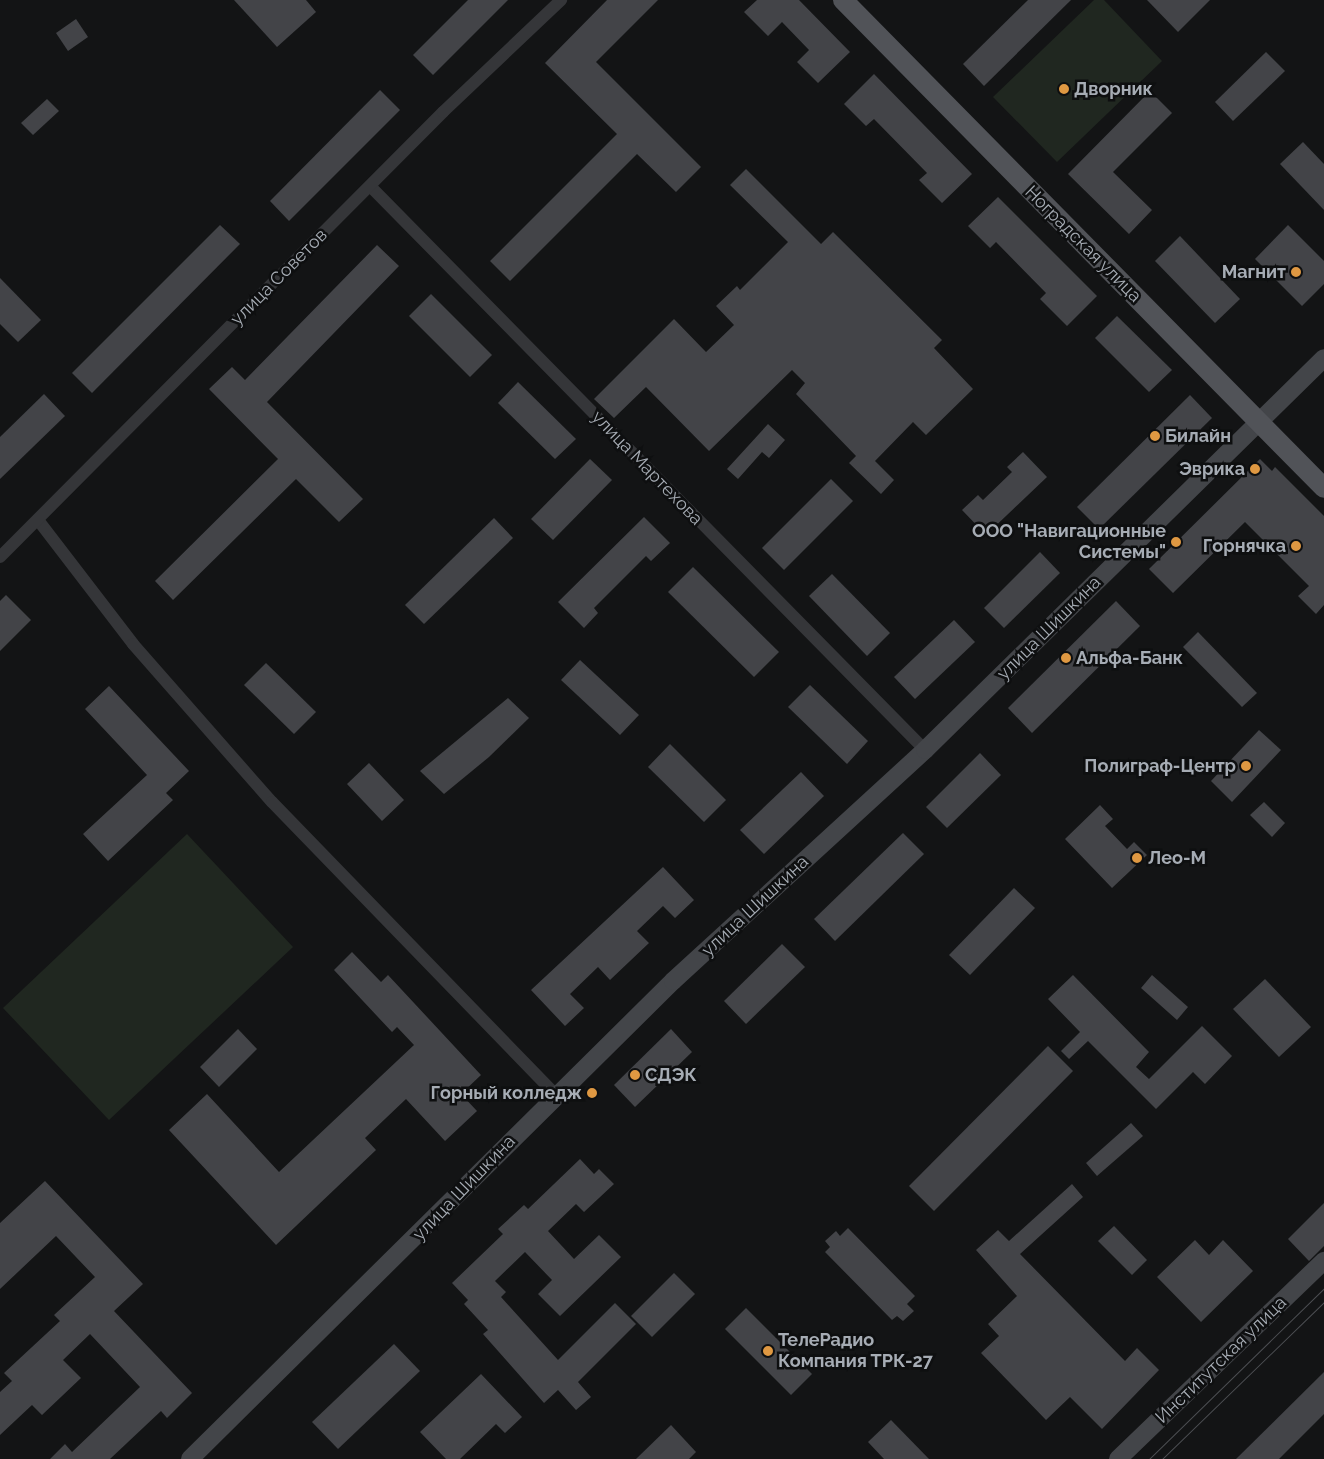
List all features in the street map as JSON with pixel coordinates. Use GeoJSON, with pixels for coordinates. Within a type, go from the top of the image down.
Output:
{"type":"FeatureCollection","features":[{"type":"Feature","properties":{"kind":"main road","name":"Ноградская улица"},"geometry":{"type":"LineString","coordinates":[[842,0],[1324,488]]}},
{"type":"Feature","properties":{"kind":"main road","name":"улица Шишкина"},"geometry":{"type":"LineString","coordinates":[[190,1459],[673,981],[925,750],[1324,358]]}},
{"type":"Feature","properties":{"kind":"main road","name":"Институтская улица"},"geometry":{"type":"LineString","coordinates":[[1126,1456],[1324,1261]]}},
{"type":"Feature","properties":{"kind":"street","name":"улица Советов"},"geometry":{"type":"LineString","coordinates":[[0,557],[370,186],[561,0]]}},
{"type":"Feature","properties":{"kind":"street","name":"улица Мартехова"},"geometry":{"type":"LineString","coordinates":[[370,186],[925,750]]}},
{"type":"Feature","properties":{"kind":"street"},"geometry":{"type":"LineString","coordinates":[[38,520],[133,644],[272,802],[556,1095]]}},
{"type":"Feature","properties":{"kind":"shaded area"},"geometry":{"type":"Polygon","coordinates":[[[1094,0],[1104,0],[1162,61],[1057,162],[993,97],[1094,0]]]}},
{"type":"Feature","properties":{"kind":"shaded area"},"geometry":{"type":"Polygon","coordinates":[[[187,834],[293,947],[109,1120],[3,1008],[187,834]]]}},
{"type":"Feature","properties":{"kind":"building"},"geometry":{"type":"Polygon","coordinates":[[[234,0],[306,0],[316,12],[277,47],[234,0]]]}},
{"type":"Feature","properties":{"kind":"building"},"geometry":{"type":"Polygon","coordinates":[[[468,0],[508,0],[433,75],[413,55],[468,0]]]}},
{"type":"Feature","properties":{"kind":"building"},"geometry":{"type":"Polygon","coordinates":[[[607,0],[658,0],[596,62],[701,167],[676,192],[637,154],[510,281],[490,261],[617,134],[545,63],[607,0]]]}},
{"type":"Feature","properties":{"kind":"building"},"geometry":{"type":"Polygon","coordinates":[[[757,0],[799,0],[850,52],[818,83],[797,62],[809,50],[782,22],[768,36],[744,12],[757,0]]]}},
{"type":"Feature","properties":{"kind":"building"},"geometry":{"type":"Polygon","coordinates":[[[1028,0],[1071,0],[984,86],[963,64],[1028,0]]]}},
{"type":"Feature","properties":{"kind":"building"},"geometry":{"type":"Polygon","coordinates":[[[1147,0],[1210,0],[1178,32],[1147,0]]]}},
{"type":"Feature","properties":{"kind":"building"},"geometry":{"type":"Polygon","coordinates":[[[76,19],[88,37],[68,51],[56,33],[76,19]]]}},
{"type":"Feature","properties":{"kind":"building"},"geometry":{"type":"Polygon","coordinates":[[[1266,52],[1285,71],[1233,121],[1215,102],[1266,52]]]}},
{"type":"Feature","properties":{"kind":"building"},"geometry":{"type":"Polygon","coordinates":[[[874,74],[972,174],[942,203],[919,180],[927,173],[874,119],[866,126],[844,104],[874,74]]]}},
{"type":"Feature","properties":{"kind":"building"},"geometry":{"type":"Polygon","coordinates":[[[380,90],[400,110],[289,221],[270,201],[380,90]]]}},
{"type":"Feature","properties":{"kind":"building"},"geometry":{"type":"Polygon","coordinates":[[[1150,91],[1172,113],[1113,172],[1152,210],[1129,234],[1068,174],[1150,91]]]}},
{"type":"Feature","properties":{"kind":"building"},"geometry":{"type":"Polygon","coordinates":[[[47,99],[59,111],[33,135],[21,123],[47,99]]]}},
{"type":"Feature","properties":{"kind":"building"},"geometry":{"type":"Polygon","coordinates":[[[1303,142],[1324,164],[1324,210],[1280,164],[1303,142]]]}},
{"type":"Feature","properties":{"kind":"building"},"geometry":{"type":"Polygon","coordinates":[[[746,169],[821,244],[833,232],[942,340],[934,348],[973,389],[926,435],[913,422],[875,461],[894,480],[881,494],[849,463],[856,456],[796,394],[805,383],[792,370],[709,451],[646,387],[614,418],[594,399],[674,319],[706,352],[734,325],[716,306],[737,286],[740,290],[788,242],[730,185],[746,169]]]}},
{"type":"Feature","properties":{"kind":"building"},"geometry":{"type":"Polygon","coordinates":[[[998,197],[1097,296],[1067,326],[1040,299],[1046,293],[996,242],[990,248],[968,226],[998,197]]]}},
{"type":"Feature","properties":{"kind":"building"},"geometry":{"type":"Polygon","coordinates":[[[220,225],[240,244],[92,393],[72,373],[220,225]]]}},
{"type":"Feature","properties":{"kind":"building","name":"Магнит"},"geometry":{"type":"Polygon","coordinates":[[[1288,225],[1324,261],[1324,284],[1302,306],[1255,259],[1288,225]]]}},
{"type":"Feature","properties":{"kind":"building"},"geometry":{"type":"Polygon","coordinates":[[[1180,236],[1240,299],[1215,323],[1155,261],[1180,236]]]}},
{"type":"Feature","properties":{"kind":"building"},"geometry":{"type":"Polygon","coordinates":[[[377,245],[399,266],[267,402],[363,499],[339,522],[296,479],[173,600],[155,581],[278,459],[209,389],[232,367],[245,380],[377,245]]]}},
{"type":"Feature","properties":{"kind":"building"},"geometry":{"type":"Polygon","coordinates":[[[0,278],[41,320],[18,342],[0,324],[0,278]]]}},
{"type":"Feature","properties":{"kind":"building"},"geometry":{"type":"Polygon","coordinates":[[[431,294],[492,355],[470,377],[409,316],[431,294]]]}},
{"type":"Feature","properties":{"kind":"building"},"geometry":{"type":"Polygon","coordinates":[[[1117,316],[1172,370],[1149,392],[1095,338],[1117,316]]]}},
{"type":"Feature","properties":{"kind":"building"},"geometry":{"type":"Polygon","coordinates":[[[518,382],[576,439],[555,459],[498,403],[518,382]]]}},
{"type":"Feature","properties":{"kind":"building"},"geometry":{"type":"Polygon","coordinates":[[[44,394],[65,416],[0,479],[0,437],[44,394]]]}},
{"type":"Feature","properties":{"kind":"building"},"geometry":{"type":"Polygon","coordinates":[[[1190,395],[1212,418],[1099,529],[1077,507],[1190,395]]]}},
{"type":"Feature","properties":{"kind":"building"},"geometry":{"type":"Polygon","coordinates":[[[768,424],[785,440],[769,458],[762,452],[738,479],[727,469],[768,424]]]}},
{"type":"Feature","properties":{"kind":"building"},"geometry":{"type":"Polygon","coordinates":[[[1023,452],[1047,477],[986,535],[962,510],[978,495],[983,500],[1012,472],[1007,467],[1023,452]]]}},
{"type":"Feature","properties":{"kind":"building"},"geometry":{"type":"Polygon","coordinates":[[[590,459],[612,480],[553,540],[531,519],[590,459]]]}},
{"type":"Feature","properties":{"kind":"building","name":"Горнячка"},"geometry":{"type":"Polygon","coordinates":[[[1260,459],[1272,471],[1275,467],[1324,516],[1324,605],[1316,614],[1298,596],[1309,586],[1245,522],[1173,593],[1149,569],[1260,459]]]}},
{"type":"Feature","properties":{"kind":"building"},"geometry":{"type":"Polygon","coordinates":[[[831,479],[853,501],[784,570],[762,548],[831,479]]]}},
{"type":"Feature","properties":{"kind":"building"},"geometry":{"type":"Polygon","coordinates":[[[644,517],[670,543],[651,561],[646,556],[594,608],[598,613],[584,628],[558,602],[644,517]]]}},
{"type":"Feature","properties":{"kind":"building"},"geometry":{"type":"Polygon","coordinates":[[[494,518],[513,538],[424,624],[405,605],[494,518]]]}},
{"type":"Feature","properties":{"kind":"building"},"geometry":{"type":"Polygon","coordinates":[[[1040,552],[1060,573],[1004,628],[984,608],[1040,552]]]}},
{"type":"Feature","properties":{"kind":"building"},"geometry":{"type":"Polygon","coordinates":[[[693,567],[779,652],[754,677],[668,592],[693,567]]]}},
{"type":"Feature","properties":{"kind":"building"},"geometry":{"type":"Polygon","coordinates":[[[832,574],[890,633],[867,656],[809,596],[832,574]]]}},
{"type":"Feature","properties":{"kind":"building"},"geometry":{"type":"Polygon","coordinates":[[[6,595],[31,620],[0,651],[0,601],[6,595]]]}},
{"type":"Feature","properties":{"kind":"building"},"geometry":{"type":"Polygon","coordinates":[[[1116,601],[1140,626],[1032,733],[1008,708],[1116,601]]]}},
{"type":"Feature","properties":{"kind":"building"},"geometry":{"type":"Polygon","coordinates":[[[954,620],[975,642],[915,699],[894,677],[954,620]]]}},
{"type":"Feature","properties":{"kind":"building"},"geometry":{"type":"Polygon","coordinates":[[[1198,632],[1257,693],[1242,707],[1183,647],[1198,632]]]}},
{"type":"Feature","properties":{"kind":"building"},"geometry":{"type":"Polygon","coordinates":[[[580,660],[639,715],[620,735],[561,680],[580,660]]]}},
{"type":"Feature","properties":{"kind":"building"},"geometry":{"type":"Polygon","coordinates":[[[266,663],[316,712],[294,734],[244,685],[266,663]]]}},
{"type":"Feature","properties":{"kind":"building"},"geometry":{"type":"Polygon","coordinates":[[[810,685],[868,741],[847,764],[788,707],[810,685]]]}},
{"type":"Feature","properties":{"kind":"building"},"geometry":{"type":"Polygon","coordinates":[[[109,686],[189,771],[166,793],[173,800],[108,861],[83,834],[147,775],[85,709],[109,686]]]}},
{"type":"Feature","properties":{"kind":"building"},"geometry":{"type":"Polygon","coordinates":[[[508,698],[529,718],[489,757],[444,794],[420,771],[508,698]]]}},
{"type":"Feature","properties":{"kind":"building","name":"Полиграф-Центр"},"geometry":{"type":"Polygon","coordinates":[[[1259,730],[1281,750],[1232,802],[1211,781],[1259,730]]]}},
{"type":"Feature","properties":{"kind":"building"},"geometry":{"type":"Polygon","coordinates":[[[670,744],[726,800],[704,822],[648,767],[670,744]]]}},
{"type":"Feature","properties":{"kind":"building"},"geometry":{"type":"Polygon","coordinates":[[[980,753],[1001,775],[947,828],[926,807],[980,753]]]}},
{"type":"Feature","properties":{"kind":"building"},"geometry":{"type":"Polygon","coordinates":[[[369,763],[404,800],[382,821],[347,784],[369,763]]]}},
{"type":"Feature","properties":{"kind":"building"},"geometry":{"type":"Polygon","coordinates":[[[801,772],[824,796],[764,854],[740,830],[801,772]]]}},
{"type":"Feature","properties":{"kind":"building"},"geometry":{"type":"Polygon","coordinates":[[[1264,802],[1285,823],[1272,837],[1250,815],[1264,802]]]}},
{"type":"Feature","properties":{"kind":"building"},"geometry":{"type":"Polygon","coordinates":[[[1100,805],[1113,819],[1105,826],[1127,849],[1134,842],[1147,855],[1112,888],[1065,839],[1100,805]]]}},
{"type":"Feature","properties":{"kind":"building"},"geometry":{"type":"Polygon","coordinates":[[[903,833],[924,854],[835,941],[814,919],[903,833]]]}},
{"type":"Feature","properties":{"kind":"building"},"geometry":{"type":"Polygon","coordinates":[[[663,867],[694,900],[675,918],[663,906],[637,931],[649,943],[610,980],[598,967],[570,994],[584,1008],[565,1026],[531,990],[663,867]]]}},
{"type":"Feature","properties":{"kind":"building"},"geometry":{"type":"Polygon","coordinates":[[[1014,888],[1035,908],[970,975],[949,955],[1014,888]]]}},
{"type":"Feature","properties":{"kind":"building"},"geometry":{"type":"Polygon","coordinates":[[[782,944],[805,967],[746,1024],[724,1001],[782,944]]]}},
{"type":"Feature","properties":{"kind":"building"},"geometry":{"type":"Polygon","coordinates":[[[352,952],[381,982],[388,975],[481,1075],[461,1094],[477,1111],[445,1141],[406,1099],[365,1138],[376,1150],[276,1245],[169,1130],[207,1094],[279,1172],[414,1045],[397,1027],[392,1032],[334,970],[352,952]]]}},
{"type":"Feature","properties":{"kind":"building"},"geometry":{"type":"Polygon","coordinates":[[[1073,975],[1149,1052],[1136,1067],[1149,1079],[1202,1026],[1232,1056],[1205,1084],[1193,1072],[1156,1109],[1088,1041],[1069,1059],[1061,1051],[1080,1032],[1048,999],[1073,975]]]}},
{"type":"Feature","properties":{"kind":"building"},"geometry":{"type":"Polygon","coordinates":[[[1152,975],[1188,1007],[1177,1020],[1141,988],[1152,975]]]}},
{"type":"Feature","properties":{"kind":"building"},"geometry":{"type":"Polygon","coordinates":[[[1265,979],[1311,1027],[1279,1057],[1233,1009],[1265,979]]]}},
{"type":"Feature","properties":{"kind":"building"},"geometry":{"type":"Polygon","coordinates":[[[238,1029],[257,1049],[219,1087],[200,1067],[238,1029]]]}},
{"type":"Feature","properties":{"kind":"building"},"geometry":{"type":"Polygon","coordinates":[[[671,1029],[692,1052],[635,1107],[614,1085],[671,1029]]]}},
{"type":"Feature","properties":{"kind":"building"},"geometry":{"type":"Polygon","coordinates":[[[1048,1046],[1073,1071],[934,1211],[909,1186],[1048,1046]]]}},
{"type":"Feature","properties":{"kind":"building"},"geometry":{"type":"Polygon","coordinates":[[[1131,1123],[1143,1136],[1097,1176],[1086,1163],[1131,1123]]]}},
{"type":"Feature","properties":{"kind":"building"},"geometry":{"type":"Polygon","coordinates":[[[580,1159],[594,1174],[599,1169],[614,1184],[584,1212],[576,1204],[548,1231],[574,1259],[599,1235],[621,1257],[560,1316],[538,1294],[552,1280],[525,1252],[495,1281],[506,1292],[501,1297],[558,1360],[615,1303],[636,1324],[578,1382],[591,1397],[576,1410],[558,1390],[544,1403],[483,1334],[488,1330],[464,1304],[468,1300],[452,1283],[503,1234],[498,1229],[524,1205],[528,1209],[580,1159]]]}},
{"type":"Feature","properties":{"kind":"building"},"geometry":{"type":"Polygon","coordinates":[[[45,1181],[143,1284],[114,1311],[192,1393],[167,1418],[161,1411],[110,1459],[50,1459],[65,1444],[72,1452],[140,1387],[90,1334],[63,1360],[81,1378],[42,1415],[32,1405],[0,1435],[0,1392],[12,1381],[4,1373],[60,1321],[54,1315],[95,1277],[56,1236],[0,1289],[0,1223],[45,1181]]]}},
{"type":"Feature","properties":{"kind":"building"},"geometry":{"type":"Polygon","coordinates":[[[1072,1184],[1083,1197],[1020,1254],[1125,1361],[1137,1348],[1159,1370],[1102,1429],[1070,1397],[1046,1420],[981,1353],[999,1336],[988,1324],[1017,1296],[976,1250],[998,1230],[1009,1241],[1072,1184]]]}},
{"type":"Feature","properties":{"kind":"building"},"geometry":{"type":"Polygon","coordinates":[[[1324,1203],[1324,1246],[1309,1261],[1288,1239],[1324,1203]]]}},
{"type":"Feature","properties":{"kind":"building"},"geometry":{"type":"Polygon","coordinates":[[[1114,1226],[1147,1260],[1132,1275],[1098,1241],[1114,1226]]]}},
{"type":"Feature","properties":{"kind":"building"},"geometry":{"type":"Polygon","coordinates":[[[848,1228],[915,1296],[907,1304],[914,1311],[903,1321],[897,1316],[892,1320],[825,1252],[830,1247],[825,1241],[836,1231],[840,1236],[848,1228]]]}},
{"type":"Feature","properties":{"kind":"building"},"geometry":{"type":"Polygon","coordinates":[[[1195,1240],[1209,1255],[1223,1240],[1253,1271],[1201,1322],[1157,1277],[1195,1240]]]}},
{"type":"Feature","properties":{"kind":"building"},"geometry":{"type":"Polygon","coordinates":[[[674,1273],[695,1294],[652,1337],[631,1316],[674,1273]]]}},
{"type":"Feature","properties":{"kind":"building","name":"ТелеРадио Компания ТРК-27"},"geometry":{"type":"Polygon","coordinates":[[[746,1308],[812,1374],[791,1395],[725,1329],[746,1308]]]}},
{"type":"Feature","properties":{"kind":"building"},"geometry":{"type":"Polygon","coordinates":[[[394,1344],[420,1371],[338,1449],[312,1422],[394,1344]]]}},
{"type":"Feature","properties":{"kind":"building"},"geometry":{"type":"Polygon","coordinates":[[[1324,1372],[1324,1414],[1279,1459],[1236,1459],[1324,1372]]]}},
{"type":"Feature","properties":{"kind":"building"},"geometry":{"type":"Polygon","coordinates":[[[481,1374],[522,1417],[505,1433],[496,1424],[460,1459],[446,1459],[420,1432],[481,1374]]]}},
{"type":"Feature","properties":{"kind":"building"},"geometry":{"type":"Polygon","coordinates":[[[891,1420],[929,1459],[884,1459],[868,1442],[891,1420]]]}},
{"type":"Feature","properties":{"kind":"building"},"geometry":{"type":"Polygon","coordinates":[[[671,1425],[696,1452],[689,1459],[636,1459],[671,1425]]]}},
{"type":"Feature","properties":{"kind":"tram line"},"geometry":{"type":"LineString","coordinates":[[1149,1459],[1324,1288]]}},
{"type":"Feature","properties":{"kind":"tram line"},"geometry":{"type":"LineString","coordinates":[[1162,1459],[1324,1302]]}},
{"type":"Feature","properties":{"kind":"place","name":"Дворник"},"geometry":{"type":"Point","coordinates":[1064,89]}},
{"type":"Feature","properties":{"kind":"place","name":"Магнит"},"geometry":{"type":"Point","coordinates":[1296,272]}},
{"type":"Feature","properties":{"kind":"place","name":"Билайн"},"geometry":{"type":"Point","coordinates":[1155,436]}},
{"type":"Feature","properties":{"kind":"place","name":"Эврика"},"geometry":{"type":"Point","coordinates":[1255,469]}},
{"type":"Feature","properties":{"kind":"place","name":"ООО \"Навигационные Системы\""},"geometry":{"type":"Point","coordinates":[1176,542]}},
{"type":"Feature","properties":{"kind":"place","name":"Горнячка"},"geometry":{"type":"Point","coordinates":[1296,546]}},
{"type":"Feature","properties":{"kind":"place","name":"Альфа-Банк"},"geometry":{"type":"Point","coordinates":[1066,658]}},
{"type":"Feature","properties":{"kind":"place","name":"Полиграф-Центр"},"geometry":{"type":"Point","coordinates":[1246,766]}},
{"type":"Feature","properties":{"kind":"place","name":"Лео-М"},"geometry":{"type":"Point","coordinates":[1137,858]}},
{"type":"Feature","properties":{"kind":"place","name":"СДЭК"},"geometry":{"type":"Point","coordinates":[635,1075]}},
{"type":"Feature","properties":{"kind":"place","name":"Горный колледж"},"geometry":{"type":"Point","coordinates":[592,1093]}},
{"type":"Feature","properties":{"kind":"place","name":"ТелеРадио Компания ТРК-27"},"geometry":{"type":"Point","coordinates":[768,1351]}}]}
